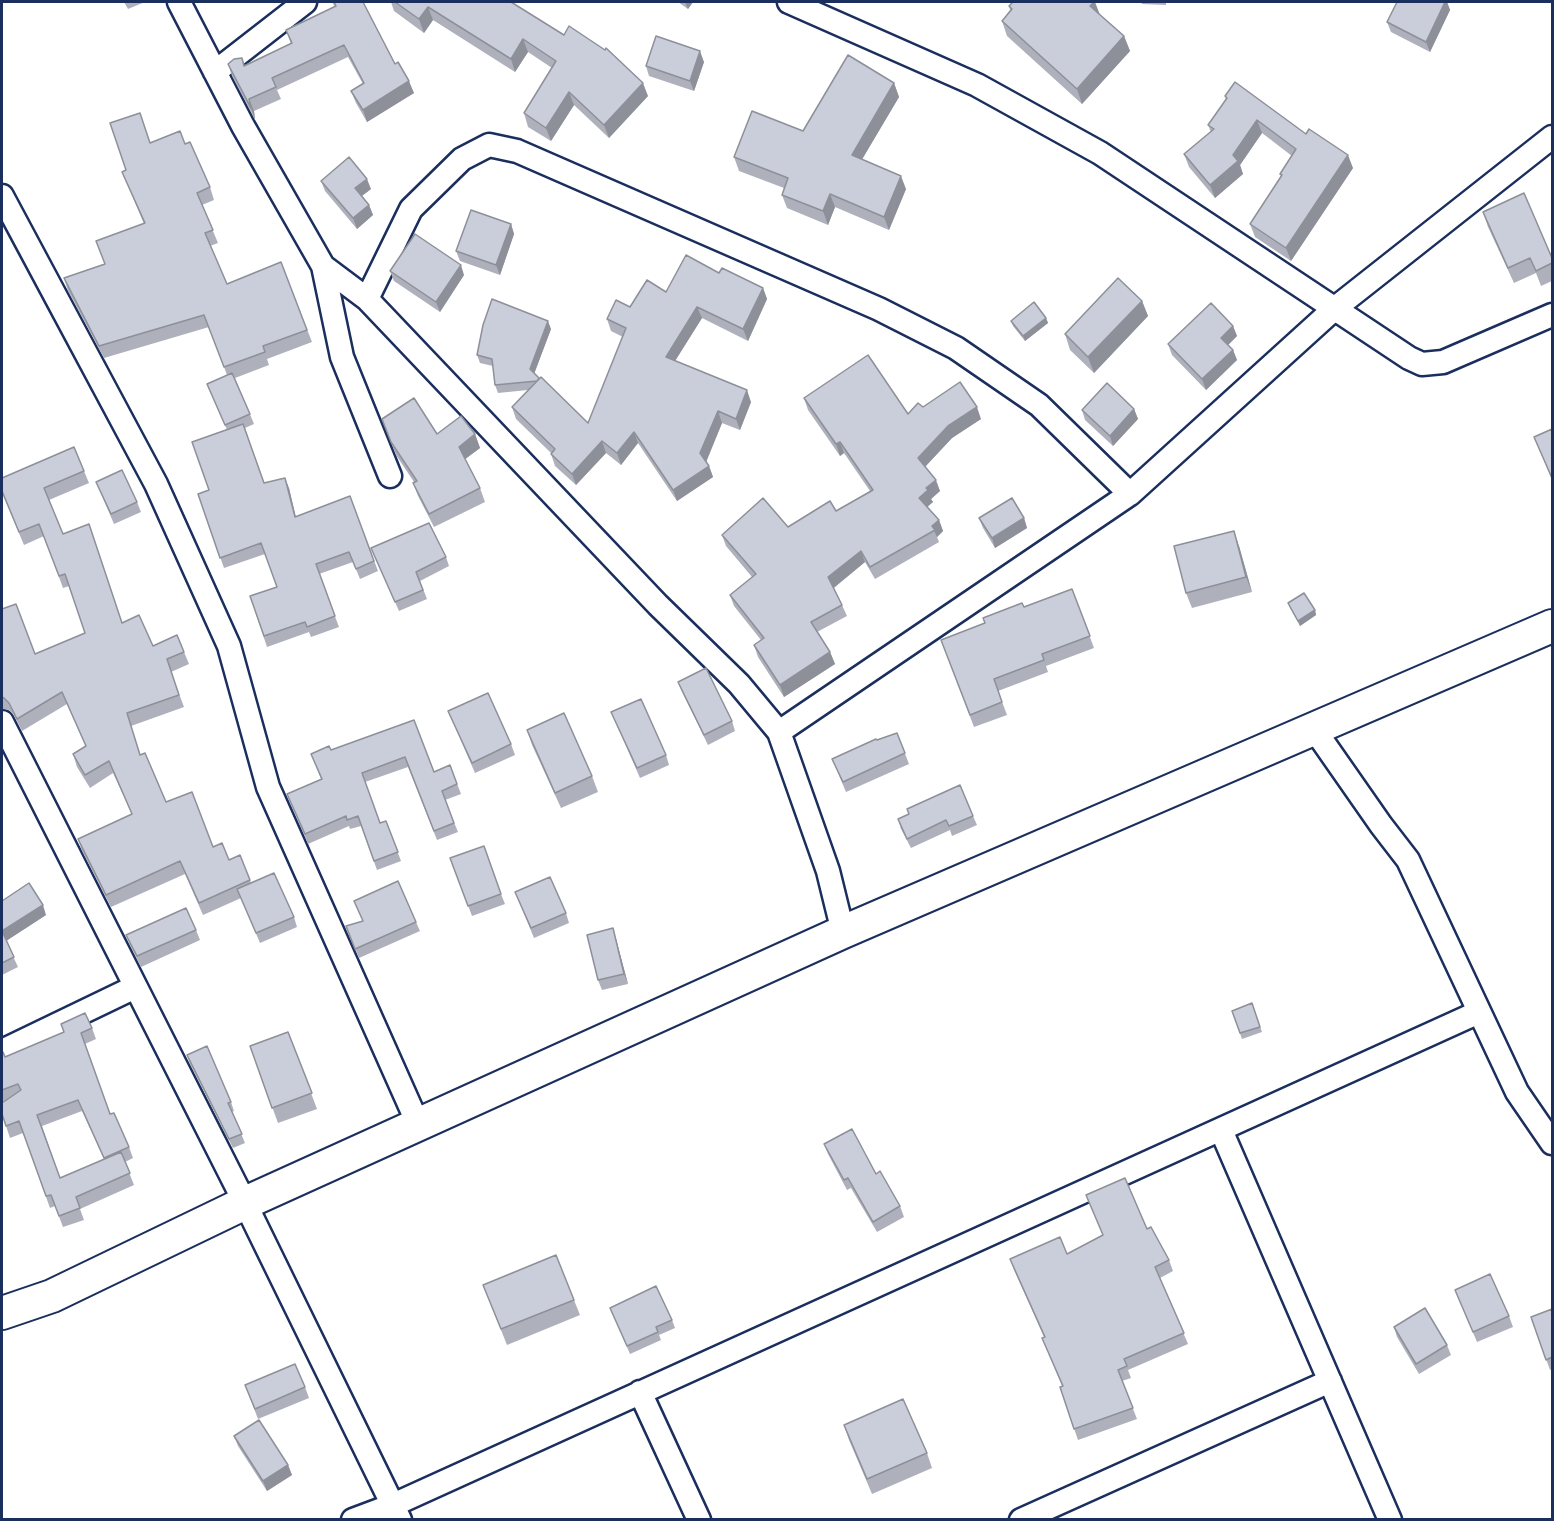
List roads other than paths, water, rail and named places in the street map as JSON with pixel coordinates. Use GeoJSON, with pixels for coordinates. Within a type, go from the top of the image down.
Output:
{"type":"FeatureCollection","features":[{"type":"Feature","properties":{"kind":"street"},"geometry":{"type":"LineString","coordinates":[[178,2],[243,126],[323,266],[342,357],[390,476]]}},
{"type":"Feature","properties":{"kind":"street"},"geometry":{"type":"LineString","coordinates":[[215,72],[305,2]]}},
{"type":"Feature","properties":{"kind":"street"},"geometry":{"type":"LineString","coordinates":[[789,2],[977,85],[1100,153],[1334,309],[1409,358],[1422,364],[1443,362],[1552,315]]}},
{"type":"Feature","properties":{"kind":"street"},"geometry":{"type":"LineString","coordinates":[[779,732],[1130,494],[1334,309],[1552,137]]}},
{"type":"Feature","properties":{"kind":"street"},"geometry":{"type":"LineString","coordinates":[[367,299],[411,209],[462,159],[489,146],[517,151],[879,309],[956,348],[1039,405],[1130,494]]}},
{"type":"Feature","properties":{"kind":"street"},"geometry":{"type":"LineString","coordinates":[[2,196],[156,484],[230,646],[268,787],[418,1124]]}},
{"type":"Feature","properties":{"kind":"street"},"geometry":{"type":"LineString","coordinates":[[323,266],[367,299],[658,605],[739,684],[779,732],[828,871],[843,932]]}},
{"type":"Feature","properties":{"kind":"street"},"geometry":{"type":"LineString","coordinates":[[2,1313],[52,1296],[245,1203],[843,932],[1552,626]]}},
{"type":"Feature","properties":{"kind":"street"},"geometry":{"type":"LineString","coordinates":[[2,722],[245,1203],[396,1512]]}},
{"type":"Feature","properties":{"kind":"street"},"geometry":{"type":"LineString","coordinates":[[1314,729],[1408,860],[1517,1092],[1552,1143]]}},
{"type":"Feature","properties":{"kind":"street"},"geometry":{"type":"LineString","coordinates":[[2,1051],[135,987]]}},
{"type":"Feature","properties":{"kind":"street"},"geometry":{"type":"LineString","coordinates":[[353,1520],[396,1512],[640,1392],[1479,1012]]}},
{"type":"Feature","properties":{"kind":"street"},"geometry":{"type":"LineString","coordinates":[[1221,1130],[1390,1520]]}},
{"type":"Feature","properties":{"kind":"street"},"geometry":{"type":"LineString","coordinates":[[1021,1520],[1330,1381]]}},
{"type":"Feature","properties":{"kind":"street"},"geometry":{"type":"LineString","coordinates":[[640,1392],[699,1520]]}}]}
